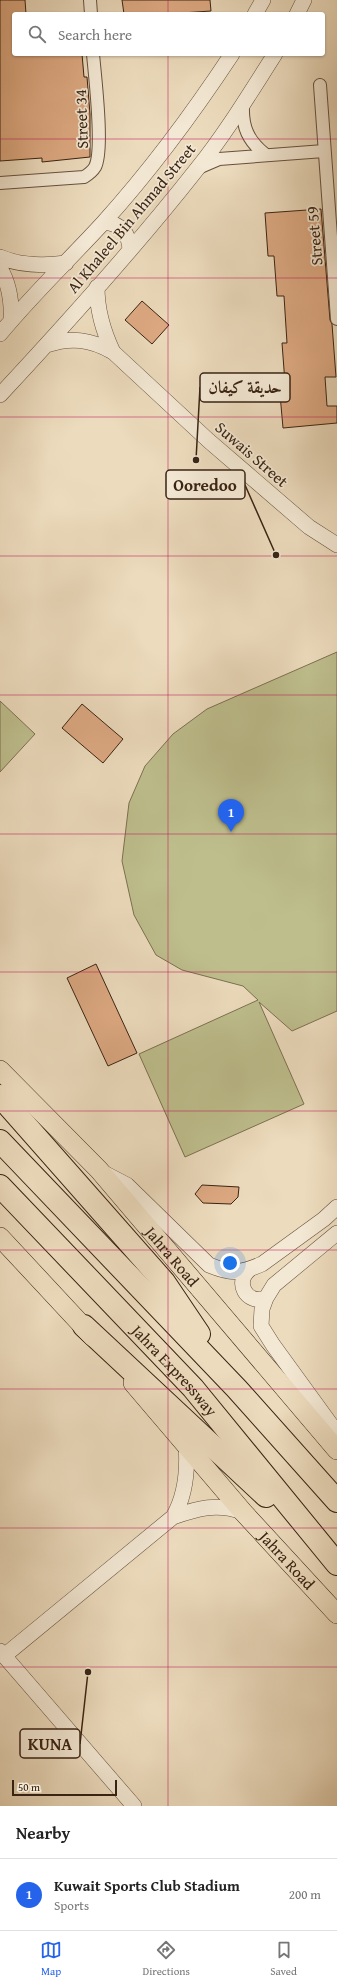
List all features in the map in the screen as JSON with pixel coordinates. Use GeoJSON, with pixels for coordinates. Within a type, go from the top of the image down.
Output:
{"type":"FeatureCollection","features":[{"type":"Feature","properties":{"kind":"highway"},"geometry":{"type":"LineString","coordinates":[[0,1096],[164,1282],[237,1389]]}},
{"type":"Feature","properties":{"kind":"highway","name":"Jahra Expressway"},"geometry":{"type":"LineString","coordinates":[[0,1141],[35,1175],[237,1389],[337,1501]]}},
{"type":"Feature","properties":{"kind":"highway","name":"Jahra Expressway"},"geometry":{"type":"LineString","coordinates":[[0,1186],[193,1388],[330,1557]]}},
{"type":"Feature","properties":{"kind":"highway"},"geometry":{"type":"LineString","coordinates":[[84,1326],[330,1557]]}},
{"type":"Feature","properties":{"kind":"main road","name":"Jahra Road"},"geometry":{"type":"LineString","coordinates":[[0,1070],[99,1170],[337,1450]]}},
{"type":"Feature","properties":{"kind":"main road","name":"Jahra Road"},"geometry":{"type":"LineString","coordinates":[[0,1237],[84,1326],[243,1512],[337,1614]]}},
{"type":"Feature","properties":{"kind":"street"},"geometry":{"type":"LineString","coordinates":[[90,0],[91,12]]}},
{"type":"Feature","properties":{"kind":"street"},"geometry":{"type":"LineString","coordinates":[[256,12],[263,0]]}},
{"type":"Feature","properties":{"kind":"street"},"geometry":{"type":"LineString","coordinates":[[298,12],[304,0]]}},
{"type":"Feature","properties":{"kind":"street","name":"Street 34"},"geometry":{"type":"LineString","coordinates":[[0,183],[84,176],[90,174],[95,168],[99,149],[94,56]]}},
{"type":"Feature","properties":{"kind":"street","name":"Al Khaleel Bin Ahmad Street"},"geometry":{"type":"LineString","coordinates":[[0,334],[104,222],[160,156],[203,98],[231,56]]}},
{"type":"Feature","properties":{"kind":"street","name":"Al Khaleel Bin Ahmad Street"},"geometry":{"type":"LineString","coordinates":[[0,395],[130,250],[198,168],[243,105],[274,56]]}},
{"type":"Feature","properties":{"kind":"street","name":"Street 59"},"geometry":{"type":"LineString","coordinates":[[320,85],[337,319]]}},
{"type":"Feature","properties":{"kind":"street"},"geometry":{"type":"LineString","coordinates":[[243,105],[242,119],[246,133],[254,146],[266,155]]}},
{"type":"Feature","properties":{"kind":"street"},"geometry":{"type":"LineString","coordinates":[[198,168],[219,159],[324,151]]}},
{"type":"Feature","properties":{"kind":"street"},"geometry":{"type":"LineString","coordinates":[[104,222],[115,223],[124,230],[129,239],[130,250]]}},
{"type":"Feature","properties":{"kind":"street"},"geometry":{"type":"LineString","coordinates":[[0,257],[20,263],[35,265],[66,263]]}},
{"type":"Feature","properties":{"kind":"street"},"geometry":{"type":"LineString","coordinates":[[0,268],[11,297],[11,321]]}},
{"type":"Feature","properties":{"kind":"street","name":"Suwais Street"},"geometry":{"type":"LineString","coordinates":[[97,287],[97,304],[100,321],[113,352]]}},
{"type":"Feature","properties":{"kind":"street","name":"Suwais Street"},"geometry":{"type":"LineString","coordinates":[[46,345],[60,341],[88,341],[101,345],[113,352],[209,441],[309,526],[337,545]]}},
{"type":"Feature","properties":{"kind":"street"},"geometry":{"type":"LineString","coordinates":[[0,375],[8,378],[16,378]]}},
{"type":"Feature","properties":{"kind":"street"},"geometry":{"type":"LineString","coordinates":[[99,1170],[126,1184],[209,1265],[227,1272],[250,1269],[262,1264],[337,1207]]}},
{"type":"Feature","properties":{"kind":"street"},"geometry":{"type":"LineString","coordinates":[[337,1233],[274,1285],[266,1298],[262,1309],[261,1326],[273,1345],[337,1433]]}},
{"type":"Feature","properties":{"kind":"street"},"geometry":{"type":"LineString","coordinates":[[250,1269],[246,1273],[242,1282],[244,1292],[248,1296],[257,1300],[266,1298]]}},
{"type":"Feature","properties":{"kind":"street"},"geometry":{"type":"LineString","coordinates":[[134,1806],[2,1654],[172,1517],[178,1507],[185,1482],[186,1444]]}},
{"type":"Feature","properties":{"kind":"street"},"geometry":{"type":"LineString","coordinates":[[172,1517],[209,1506],[232,1508],[243,1512]]}},
{"type":"Feature","properties":{"kind":"green space"},"geometry":{"type":"Polygon","coordinates":[[[337,652],[337,1011],[292,1031],[259,1002],[304,1104],[185,1157],[139,1054],[258,1000],[243,986],[182,970],[156,955],[134,915],[122,861],[129,803],[145,766],[173,734],[207,709],[337,652]]]}},
{"type":"Feature","properties":{"kind":"green space"},"geometry":{"type":"Polygon","coordinates":[[[0,701],[35,734],[0,772],[0,701]]]}},
{"type":"Feature","properties":{"kind":"building"},"geometry":{"type":"Polygon","coordinates":[[[0,0],[25,0],[26,12],[12,12],[12,56],[82,56],[84,77],[87,77],[90,114],[90,157],[42,162],[42,158],[0,161],[0,0]]]}},
{"type":"Feature","properties":{"kind":"building"},"geometry":{"type":"Polygon","coordinates":[[[122,0],[210,0],[211,11],[196,12],[124,12],[122,0]]]}},
{"type":"Feature","properties":{"kind":"building"},"geometry":{"type":"Polygon","coordinates":[[[321,209],[336,377],[325,377],[327,406],[337,406],[337,423],[283,428],[279,383],[285,383],[282,343],[287,343],[284,296],[277,296],[274,256],[268,256],[265,213],[321,209]]]}},
{"type":"Feature","properties":{"kind":"building"},"geometry":{"type":"Polygon","coordinates":[[[142,301],[169,325],[152,344],[125,320],[142,301]]]}},
{"type":"Feature","properties":{"kind":"building"},"geometry":{"type":"Polygon","coordinates":[[[82,704],[123,739],[103,763],[62,728],[82,704]]]}},
{"type":"Feature","properties":{"kind":"building"},"geometry":{"type":"Polygon","coordinates":[[[96,964],[137,1053],[108,1066],[67,978],[96,964]]]}},
{"type":"Feature","properties":{"kind":"building"},"geometry":{"type":"Polygon","coordinates":[[[202,1185],[239,1187],[238,1197],[231,1204],[203,1203],[195,1194],[202,1185]]]}},
{"type":"Feature","properties":{"kind":"place","name":"حديقة كيفان"},"geometry":{"type":"Point","coordinates":[196,460]}},
{"type":"Feature","properties":{"kind":"place","name":"Ooredoo"},"geometry":{"type":"Point","coordinates":[276,555]}},
{"type":"Feature","properties":{"kind":"place","name":"Kuwait Sports Club Stadium"},"geometry":{"type":"Point","coordinates":[231,832]}},
{"type":"Feature","properties":{"kind":"place","name":"KUNA"},"geometry":{"type":"Point","coordinates":[88,1672]}}]}
